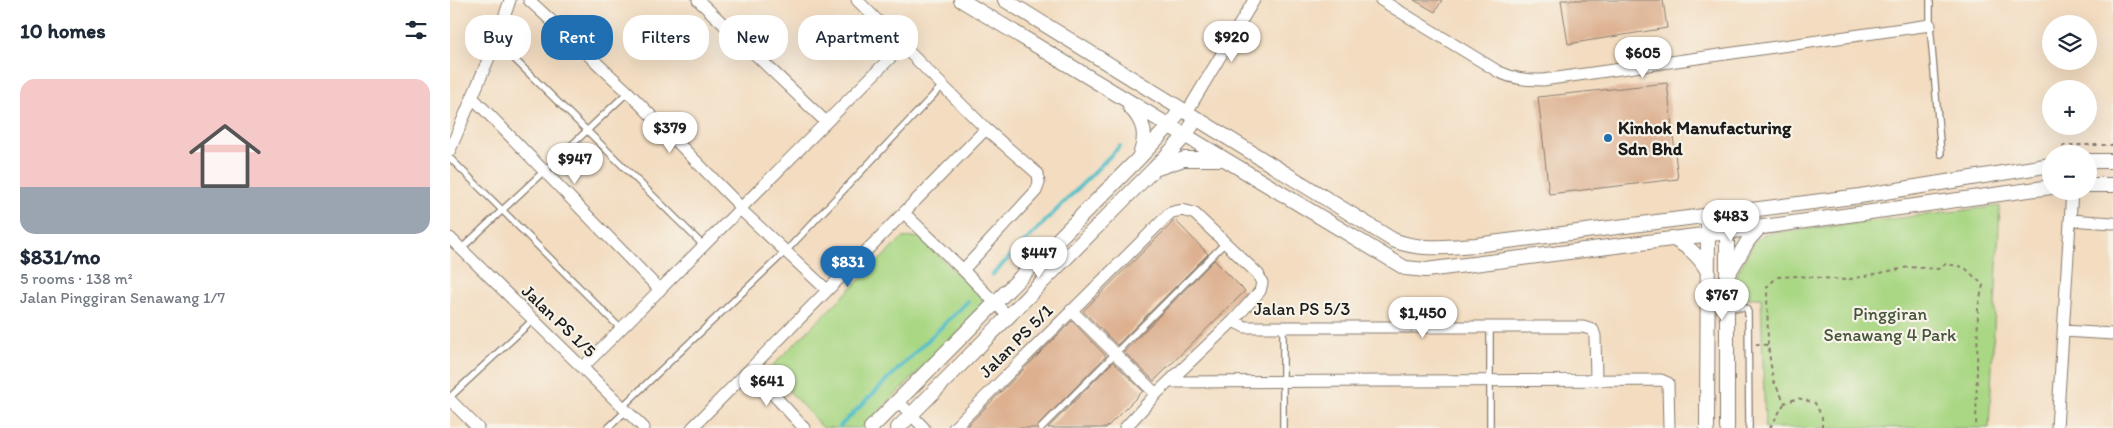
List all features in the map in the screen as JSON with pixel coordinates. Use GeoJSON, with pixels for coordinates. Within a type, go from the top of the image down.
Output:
{"type":"FeatureCollection","features":[{"type":"Feature","properties":{"kind":"street"},"geometry":{"type":"LineString","coordinates":[[505,15],[510,0]]}},
{"type":"Feature","properties":{"kind":"street"},"geometry":{"type":"LineString","coordinates":[[529,0],[628,92],[736,202],[739,208],[827,290]]}},
{"type":"Feature","properties":{"kind":"street"},"geometry":{"type":"LineString","coordinates":[[698,0],[826,122]]}},
{"type":"Feature","properties":{"kind":"street"},"geometry":{"type":"LineString","coordinates":[[857,0],[871,15]]}},
{"type":"Feature","properties":{"kind":"street"},"geometry":{"type":"LineString","coordinates":[[961,0],[1404,268],[1426,270],[1727,232],[2042,188]]}},
{"type":"Feature","properties":{"kind":"street"},"geometry":{"type":"LineString","coordinates":[[1005,0],[1393,240],[1405,245],[1427,249],[1476,245],[1860,196],[2042,166]]}},
{"type":"Feature","properties":{"kind":"street"},"geometry":{"type":"LineString","coordinates":[[898,428],[1185,136],[1188,113],[1254,0]]}},
{"type":"Feature","properties":{"kind":"street"},"geometry":{"type":"LineString","coordinates":[[1380,0],[1499,72],[1512,78],[1524,80],[1543,80],[1930,26]]}},
{"type":"Feature","properties":{"kind":"street"},"geometry":{"type":"LineString","coordinates":[[450,150],[488,60]]}},
{"type":"Feature","properties":{"kind":"street"},"geometry":{"type":"LineString","coordinates":[[582,368],[736,215],[739,208],[889,60]]}},
{"type":"Feature","properties":{"kind":"street"},"geometry":{"type":"LineString","coordinates":[[915,60],[986,129],[1038,174],[1040,183],[1036,191],[963,270]]}},
{"type":"Feature","properties":{"kind":"street"},"geometry":{"type":"LineString","coordinates":[[1119,96],[1137,114],[1142,123],[1145,134],[1139,158]]}},
{"type":"Feature","properties":{"kind":"street"},"geometry":{"type":"LineString","coordinates":[[472,97],[660,290]]}},
{"type":"Feature","properties":{"kind":"street"},"geometry":{"type":"LineString","coordinates":[[871,428],[1169,126],[1188,113]]}},
{"type":"Feature","properties":{"kind":"street"},"geometry":{"type":"LineString","coordinates":[[692,428],[986,129]]}},
{"type":"Feature","properties":{"kind":"street"},"geometry":{"type":"LineString","coordinates":[[1154,169],[1184,159],[1225,159]]}},
{"type":"Feature","properties":{"kind":"street"},"geometry":{"type":"LineString","coordinates":[[2097,162],[2113,161]]}},
{"type":"Feature","properties":{"kind":"street"},"geometry":{"type":"LineString","coordinates":[[2097,185],[2113,185]]}},
{"type":"Feature","properties":{"kind":"street"},"geometry":{"type":"LineString","coordinates":[[2057,428],[2071,200]]}},
{"type":"Feature","properties":{"kind":"street","name":"Jalan PS 5/1"},"geometry":{"type":"LineString","coordinates":[[954,428],[1170,214],[1177,210],[1186,210],[1195,214],[1226,242]]}},
{"type":"Feature","properties":{"kind":"street"},"geometry":{"type":"LineString","coordinates":[[1727,212],[1727,428]]}},
{"type":"Feature","properties":{"kind":"street"},"geometry":{"type":"LineString","coordinates":[[904,214],[1008,316]]}},
{"type":"Feature","properties":{"kind":"street"},"geometry":{"type":"LineString","coordinates":[[1707,428],[1708,214]]}},
{"type":"Feature","properties":{"kind":"street"},"geometry":{"type":"LineString","coordinates":[[2070,220],[2113,223]]}},
{"type":"Feature","properties":{"kind":"street"},"geometry":{"type":"LineString","coordinates":[[1727,276],[1749,239],[1760,227]]}},
{"type":"Feature","properties":{"kind":"street","name":"Jalan PS 1/5"},"geometry":{"type":"LineString","coordinates":[[450,238],[644,428]]}},
{"type":"Feature","properties":{"kind":"street"},"geometry":{"type":"LineString","coordinates":[[1672,238],[1690,247],[1708,271]]}},
{"type":"Feature","properties":{"kind":"street"},"geometry":{"type":"LineString","coordinates":[[1125,428],[1156,394],[1233,321],[1260,291],[1262,283],[1258,274],[1226,242]]}},
{"type":"Feature","properties":{"kind":"street"},"geometry":{"type":"LineString","coordinates":[[1072,310],[1156,394]]}},
{"type":"Feature","properties":{"kind":"street","name":"Jalan PS 5/3"},"geometry":{"type":"LineString","coordinates":[[1233,321],[1245,327],[1583,327],[1593,330],[1595,336],[1596,379]]}},
{"type":"Feature","properties":{"kind":"street"},"geometry":{"type":"LineString","coordinates":[[2063,331],[2113,334]]}},
{"type":"Feature","properties":{"kind":"street"},"geometry":{"type":"LineString","coordinates":[[750,369],[804,428]]}},
{"type":"Feature","properties":{"kind":"street"},"geometry":{"type":"LineString","coordinates":[[1169,382],[1661,380],[1668,382],[1669,428]]}},
{"type":"Feature","properties":{"kind":"street"},"geometry":{"type":"LineString","coordinates":[[450,399],[478,428]]}},
{"type":"Feature","properties":{"kind":"street"},"geometry":{"type":"LineString","coordinates":[[898,402],[924,428]]}},
{"type":"Feature","properties":{"kind":"lane"},"geometry":{"type":"LineString","coordinates":[[1930,0],[1930,26],[1942,154]]}},
{"type":"Feature","properties":{"kind":"lane"},"geometry":{"type":"LineString","coordinates":[[515,60],[704,246]]}},
{"type":"Feature","properties":{"kind":"lane"},"geometry":{"type":"LineString","coordinates":[[608,428],[624,409],[786,251],[942,86]]}},
{"type":"Feature","properties":{"kind":"lane"},"geometry":{"type":"LineString","coordinates":[[461,249],[628,92]]}},
{"type":"Feature","properties":{"kind":"lane"},"geometry":{"type":"LineString","coordinates":[[450,158],[622,329]]}},
{"type":"Feature","properties":{"kind":"lane"},"geometry":{"type":"LineString","coordinates":[[1041,428],[1226,242]]}},
{"type":"Feature","properties":{"kind":"lane"},"geometry":{"type":"LineString","coordinates":[[1727,307],[1746,308],[1748,312],[1749,428]]}},
{"type":"Feature","properties":{"kind":"lane"},"geometry":{"type":"LineString","coordinates":[[450,399],[533,320]]}},
{"type":"Feature","properties":{"kind":"lane"},"geometry":{"type":"LineString","coordinates":[[1283,326],[1283,428]]}},
{"type":"Feature","properties":{"kind":"lane"},"geometry":{"type":"LineString","coordinates":[[1490,327],[1490,428]]}},
{"type":"Feature","properties":{"kind":"path"},"geometry":{"type":"LineString","coordinates":[[2097,145],[2113,145]]}},
{"type":"Feature","properties":{"kind":"path"},"geometry":{"type":"LineString","coordinates":[[1785,403],[1773,380],[1768,345],[1767,287],[1777,277],[1799,276],[1846,280],[1909,267],[1938,269],[1946,264],[1964,267],[1982,285],[1978,307],[1976,428]]}},
{"type":"Feature","properties":{"kind":"path"},"geometry":{"type":"LineString","coordinates":[[1770,428],[1785,403],[1798,398],[1815,403],[1822,417],[1822,428]]}},
{"type":"Feature","properties":{"kind":"green space","name":"Pinggiran Senawang 4 Park"},"geometry":{"type":"Polygon","coordinates":[[[2000,206],[1989,428],[1765,428],[1761,298],[1734,298],[1736,276],[1755,241],[1764,234],[2000,206]]]}},
{"type":"Feature","properties":{"kind":"green space"},"geometry":{"type":"Polygon","coordinates":[[[919,237],[988,303],[862,428],[823,428],[769,369],[902,238],[919,237]]]}},
{"type":"Feature","properties":{"kind":"building"},"geometry":{"type":"Polygon","coordinates":[[[1414,0],[1442,0],[1435,12],[1414,0]]]}},
{"type":"Feature","properties":{"kind":"building"},"geometry":{"type":"Polygon","coordinates":[[[1561,0],[1663,0],[1667,28],[1568,44],[1561,0]]]}},
{"type":"Feature","properties":{"kind":"building","name":"Kinhok Manufacturing Sdn Bhd"},"geometry":{"type":"Polygon","coordinates":[[[1667,83],[1678,179],[1549,194],[1538,97],[1667,83]]]}},
{"type":"Feature","properties":{"kind":"building"},"geometry":{"type":"Polygon","coordinates":[[[1175,220],[1208,254],[1117,345],[1083,311],[1175,220]]]}},
{"type":"Feature","properties":{"kind":"building"},"geometry":{"type":"Polygon","coordinates":[[[1214,260],[1245,291],[1154,381],[1124,352],[1214,260]]]}},
{"type":"Feature","properties":{"kind":"building"},"geometry":{"type":"Polygon","coordinates":[[[1072,321],[1106,356],[1036,428],[965,428],[1072,321]]]}},
{"type":"Feature","properties":{"kind":"building"},"geometry":{"type":"Polygon","coordinates":[[[1113,362],[1143,391],[1106,428],[1048,428],[1113,362]]]}},
{"type":"Feature","properties":{"kind":"waterway"},"geometry":{"type":"LineString","coordinates":[[992,275],[1120,146]]}},
{"type":"Feature","properties":{"kind":"waterway"},"geometry":{"type":"LineString","coordinates":[[840,426],[968,301]]}},
{"type":"Feature","properties":{"kind":"place","name":"Kinhok Manufacturing Sdn Bhd"},"geometry":{"type":"Point","coordinates":[1608,138]}}]}
